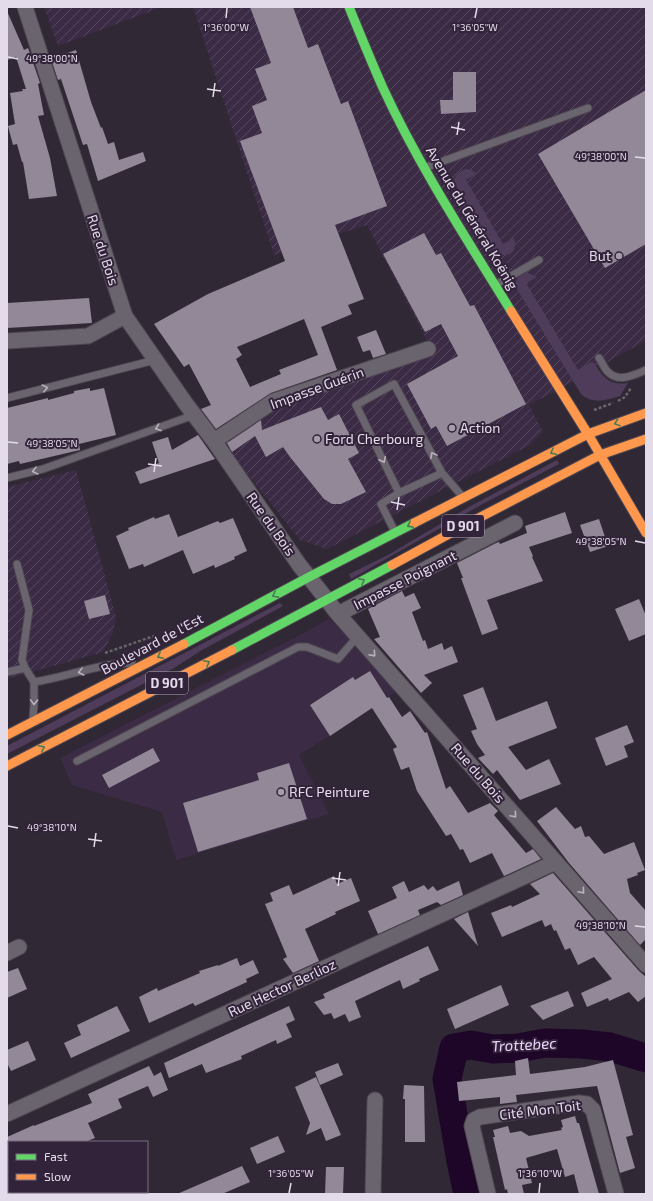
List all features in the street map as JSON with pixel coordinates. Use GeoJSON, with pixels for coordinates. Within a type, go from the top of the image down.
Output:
{"type":"FeatureCollection","features":[{"type":"Feature","properties":{"kind":"main road","name":"Avenue du Général Koënig"},"geometry":{"type":"LineString","coordinates":[[349,7],[399,120],[425,168],[495,285],[588,434],[646,532]]}},
{"type":"Feature","properties":{"kind":"main road","name":"D 901"},"geometry":{"type":"LineString","coordinates":[[310,577],[588,434],[646,413]]}},
{"type":"Feature","properties":{"kind":"main road"},"geometry":{"type":"LineString","coordinates":[[582,446],[588,434]]}},
{"type":"Feature","properties":{"kind":"main road","name":"D 901"},"geometry":{"type":"LineString","coordinates":[[7,766],[327,600],[457,529],[600,455],[646,439]]}},
{"type":"Feature","properties":{"kind":"main road"},"geometry":{"type":"LineString","coordinates":[[600,455],[604,442]]}},
{"type":"Feature","properties":{"kind":"main road","name":"D 901"},"geometry":{"type":"LineString","coordinates":[[457,529],[462,520],[472,512],[562,467],[577,457]]}},
{"type":"Feature","properties":{"kind":"main road","name":"Boulevard de l'Est"},"geometry":{"type":"LineString","coordinates":[[7,735],[310,577]]}},
{"type":"Feature","properties":{"kind":"street","name":"Rue du Bois"},"geometry":{"type":"LineString","coordinates":[[25,7],[124,316],[214,441],[300,566],[338,614],[646,965]]}},
{"type":"Feature","properties":{"kind":"street"},"geometry":{"type":"LineString","coordinates":[[7,341],[88,336],[124,316]]}},
{"type":"Feature","properties":{"kind":"street","name":"Impasse Guérin"},"geometry":{"type":"LineString","coordinates":[[214,441],[274,401],[428,349]]}},
{"type":"Feature","properties":{"kind":"street","name":"Impasse Poignant"},"geometry":{"type":"LineString","coordinates":[[338,614],[515,523]]}},
{"type":"Feature","properties":{"kind":"street","name":"Rue Hector Berlioz"},"geometry":{"type":"LineString","coordinates":[[7,1114],[556,862]]}},
{"type":"Feature","properties":{"kind":"street"},"geometry":{"type":"LineString","coordinates":[[373,1194],[375,1100]]}},
{"type":"Feature","properties":{"kind":"street","name":"Cité Mon Toit"},"geometry":{"type":"LineString","coordinates":[[488,1194],[472,1126],[474,1120],[480,1117],[579,1103],[587,1104],[593,1110],[616,1194]]}},
{"type":"Feature","properties":{"kind":"lane"},"geometry":{"type":"LineString","coordinates":[[425,168],[588,108]]}},
{"type":"Feature","properties":{"kind":"lane"},"geometry":{"type":"LineString","coordinates":[[495,285],[539,260]]}},
{"type":"Feature","properties":{"kind":"lane"},"geometry":{"type":"LineString","coordinates":[[599,358],[608,372],[622,378],[646,370]]}},
{"type":"Feature","properties":{"kind":"lane"},"geometry":{"type":"LineString","coordinates":[[7,398],[155,360]]}},
{"type":"Feature","properties":{"kind":"lane"},"geometry":{"type":"LineString","coordinates":[[399,493],[356,405],[394,384],[442,473],[463,498]]}},
{"type":"Feature","properties":{"kind":"lane"},"geometry":{"type":"LineString","coordinates":[[7,478],[44,469],[194,415]]}},
{"type":"Feature","properties":{"kind":"lane"},"geometry":{"type":"LineString","coordinates":[[396,533],[381,504],[399,493],[442,473]]}},
{"type":"Feature","properties":{"kind":"lane"},"geometry":{"type":"LineString","coordinates":[[17,564],[29,610],[22,660],[34,682],[32,722]]}},
{"type":"Feature","properties":{"kind":"lane"},"geometry":{"type":"LineString","coordinates":[[77,761],[298,647],[307,647],[338,659],[357,637]]}},
{"type":"Feature","properties":{"kind":"lane"},"geometry":{"type":"LineString","coordinates":[[34,682],[117,663],[147,663]]}},
{"type":"Feature","properties":{"kind":"lane"},"geometry":{"type":"LineString","coordinates":[[7,672],[26,668]]}},
{"type":"Feature","properties":{"kind":"path"},"geometry":{"type":"LineString","coordinates":[[592,411],[622,399],[632,387]]}},
{"type":"Feature","properties":{"kind":"path"},"geometry":{"type":"LineString","coordinates":[[103,654],[157,635]]}},
{"type":"Feature","properties":{"kind":"shaded area"},"geometry":{"type":"Polygon","coordinates":[[[44,7],[162,7],[58,46],[44,7]]]}},
{"type":"Feature","properties":{"kind":"shaded area"},"geometry":{"type":"Polygon","coordinates":[[[193,7],[646,7],[646,340],[584,376],[529,405],[543,432],[530,445],[327,549],[300,540],[222,442],[278,407],[397,368],[433,352],[367,225],[274,255],[193,7]]]}},
{"type":"Feature","properties":{"kind":"shaded area"},"geometry":{"type":"Polygon","coordinates":[[[467,169],[472,170],[476,174],[466,180],[503,244],[514,238],[515,248],[510,254],[503,255],[494,251],[454,182],[458,173],[467,169]]]}},
{"type":"Feature","properties":{"kind":"shaded area"},"geometry":{"type":"Polygon","coordinates":[[[523,273],[528,273],[537,277],[526,283],[578,370],[591,362],[594,363],[600,372],[611,382],[621,384],[628,383],[620,396],[595,401],[581,394],[515,286],[516,282],[523,273]]]}},
{"type":"Feature","properties":{"kind":"shaded area"},"geometry":{"type":"Polygon","coordinates":[[[557,460],[559,464],[479,506],[351,579],[349,574],[388,555],[469,507],[557,460]]]}},
{"type":"Feature","properties":{"kind":"shaded area"},"geometry":{"type":"Polygon","coordinates":[[[76,470],[116,617],[113,633],[103,652],[7,679],[7,487],[76,470]]]}},
{"type":"Feature","properties":{"kind":"shaded area"},"geometry":{"type":"Polygon","coordinates":[[[280,603],[283,606],[202,650],[174,668],[7,754],[7,746],[280,603]]]}},
{"type":"Feature","properties":{"kind":"shaded area"},"geometry":{"type":"Polygon","coordinates":[[[329,619],[401,687],[387,698],[299,755],[329,814],[176,860],[162,812],[72,785],[60,758],[329,619]]]}},
{"type":"Feature","properties":{"kind":"building"},"geometry":{"type":"Polygon","coordinates":[[[250,7],[293,7],[308,48],[318,44],[341,104],[348,101],[387,206],[335,225],[364,299],[348,305],[352,314],[321,327],[337,370],[271,393],[216,429],[201,409],[211,405],[189,364],[184,367],[154,324],[208,294],[285,261],[240,141],[262,133],[252,106],[267,100],[255,69],[271,63],[250,7]],[[304,319],[237,347],[242,355],[236,359],[250,387],[281,374],[279,370],[318,355],[304,319]]]}},
{"type":"Feature","properties":{"kind":"building"},"geometry":{"type":"Polygon","coordinates":[[[7,11],[24,50],[28,48],[40,83],[38,84],[44,115],[38,116],[50,158],[57,196],[29,199],[23,162],[17,144],[13,145],[8,126],[15,124],[10,93],[23,91],[22,89],[26,89],[16,57],[7,60],[7,11]]]}},
{"type":"Feature","properties":{"kind":"building"},"geometry":{"type":"Polygon","coordinates":[[[76,50],[91,102],[108,144],[114,142],[119,160],[143,152],[146,161],[98,181],[87,144],[83,145],[61,79],[58,80],[51,59],[76,50]]]}},
{"type":"Feature","properties":{"kind":"building"},"geometry":{"type":"Polygon","coordinates":[[[453,72],[476,72],[476,112],[441,114],[440,100],[453,100],[453,72]]]}},
{"type":"Feature","properties":{"kind":"building"},"geometry":{"type":"Polygon","coordinates":[[[646,90],[646,244],[605,268],[538,154],[646,90]]]}},
{"type":"Feature","properties":{"kind":"building"},"geometry":{"type":"Polygon","coordinates":[[[424,233],[436,255],[441,253],[470,306],[474,305],[526,404],[447,446],[436,426],[431,429],[407,384],[458,356],[441,324],[425,332],[383,254],[424,233]]]}},
{"type":"Feature","properties":{"kind":"building"},"geometry":{"type":"Polygon","coordinates":[[[89,298],[92,323],[7,328],[7,303],[89,298]]]}},
{"type":"Feature","properties":{"kind":"building"},"geometry":{"type":"Polygon","coordinates":[[[376,330],[386,354],[373,358],[370,350],[363,352],[357,337],[376,330]]]}},
{"type":"Feature","properties":{"kind":"building"},"geometry":{"type":"Polygon","coordinates":[[[90,388],[90,391],[104,388],[116,435],[79,444],[80,450],[20,464],[19,461],[7,464],[7,408],[48,398],[48,400],[74,393],[74,391],[90,388]]]}},
{"type":"Feature","properties":{"kind":"building","name":"Ford Cherbourg"},"geometry":{"type":"Polygon","coordinates":[[[321,407],[328,420],[339,414],[359,453],[348,459],[366,492],[341,504],[332,504],[324,499],[283,447],[266,457],[255,436],[232,452],[227,443],[261,420],[262,430],[321,407]]]}},
{"type":"Feature","properties":{"kind":"building"},"geometry":{"type":"Polygon","coordinates":[[[198,435],[215,459],[140,484],[135,472],[159,463],[152,442],[168,437],[172,450],[198,435]]]}},
{"type":"Feature","properties":{"kind":"building"},"geometry":{"type":"Polygon","coordinates":[[[565,512],[572,533],[529,547],[543,581],[487,600],[498,629],[482,635],[457,563],[496,543],[499,542],[500,544],[527,533],[525,526],[565,512]]]}},
{"type":"Feature","properties":{"kind":"building"},"geometry":{"type":"Polygon","coordinates":[[[169,514],[178,537],[218,521],[220,523],[233,518],[247,551],[234,557],[235,559],[215,568],[214,565],[193,574],[183,550],[144,567],[143,564],[129,569],[116,536],[129,530],[128,528],[154,517],[155,519],[169,514]]]}},
{"type":"Feature","properties":{"kind":"building"},"geometry":{"type":"Polygon","coordinates":[[[599,519],[608,546],[590,552],[580,525],[599,519]]]}},
{"type":"Feature","properties":{"kind":"building"},"geometry":{"type":"Polygon","coordinates":[[[402,591],[405,597],[414,593],[421,608],[412,612],[423,641],[425,640],[428,649],[442,643],[444,650],[452,646],[458,662],[424,675],[432,683],[421,693],[374,639],[380,637],[368,609],[402,591]]]}},
{"type":"Feature","properties":{"kind":"building"},"geometry":{"type":"Polygon","coordinates":[[[105,595],[110,614],[89,619],[84,601],[105,595]]]}},
{"type":"Feature","properties":{"kind":"building"},"geometry":{"type":"Polygon","coordinates":[[[639,599],[646,616],[646,634],[629,641],[615,609],[639,599]]]}},
{"type":"Feature","properties":{"kind":"building"},"geometry":{"type":"Polygon","coordinates":[[[370,671],[387,698],[389,697],[402,717],[410,711],[425,733],[427,732],[446,789],[450,786],[468,813],[490,803],[498,811],[494,815],[526,853],[533,849],[541,859],[504,876],[492,853],[470,863],[463,849],[460,850],[451,834],[446,836],[417,791],[409,767],[401,770],[393,749],[397,747],[372,708],[330,736],[310,705],[353,677],[355,680],[370,671]]]}},
{"type":"Feature","properties":{"kind":"building"},"geometry":{"type":"Polygon","coordinates":[[[483,687],[496,721],[547,701],[557,728],[508,747],[526,770],[549,759],[561,784],[520,800],[497,770],[493,774],[478,758],[485,755],[477,744],[471,731],[477,729],[463,695],[483,687]]]}},
{"type":"Feature","properties":{"kind":"building"},"geometry":{"type":"Polygon","coordinates":[[[627,725],[634,742],[624,746],[628,757],[606,766],[595,738],[627,725]]]}},
{"type":"Feature","properties":{"kind":"building"},"geometry":{"type":"Polygon","coordinates":[[[153,748],[160,761],[109,788],[102,775],[153,748]]]}},
{"type":"Feature","properties":{"kind":"building"},"geometry":{"type":"Polygon","coordinates":[[[289,763],[307,819],[198,852],[183,803],[259,780],[257,773],[289,763]]]}},
{"type":"Feature","properties":{"kind":"building"},"geometry":{"type":"Polygon","coordinates":[[[556,807],[575,829],[581,826],[585,837],[589,836],[604,854],[634,842],[645,870],[637,873],[638,875],[627,879],[630,893],[646,911],[646,939],[640,945],[569,863],[537,821],[556,807]]]}},
{"type":"Feature","properties":{"kind":"building"},"geometry":{"type":"Polygon","coordinates":[[[553,873],[639,971],[646,977],[646,996],[638,1002],[629,992],[609,1001],[608,998],[587,1007],[581,993],[612,979],[594,957],[578,965],[570,948],[565,950],[556,930],[554,931],[551,924],[545,927],[542,920],[502,937],[491,913],[511,905],[512,907],[540,894],[530,884],[553,873]]]}},
{"type":"Feature","properties":{"kind":"building"},"geometry":{"type":"Polygon","coordinates":[[[334,876],[337,884],[351,878],[360,901],[335,912],[336,914],[305,929],[319,961],[293,973],[283,959],[287,957],[265,904],[273,901],[270,893],[289,885],[293,895],[334,876]]]}},
{"type":"Feature","properties":{"kind":"building"},"geometry":{"type":"Polygon","coordinates":[[[404,881],[409,892],[424,885],[428,890],[433,886],[437,891],[459,881],[463,895],[441,905],[437,902],[418,910],[420,915],[378,934],[368,911],[397,898],[392,887],[404,881]]]}},
{"type":"Feature","properties":{"kind":"building"},"geometry":{"type":"Polygon","coordinates":[[[468,912],[478,946],[454,919],[468,912]]]}},
{"type":"Feature","properties":{"kind":"building"},"geometry":{"type":"Polygon","coordinates":[[[428,946],[439,970],[419,979],[420,981],[403,989],[400,980],[355,1001],[361,1017],[349,1022],[345,1014],[334,1019],[331,1013],[324,1015],[314,1002],[325,998],[323,994],[428,946]]]}},
{"type":"Feature","properties":{"kind":"building"},"geometry":{"type":"Polygon","coordinates":[[[237,958],[240,966],[253,960],[259,973],[246,979],[247,982],[195,1006],[193,1003],[149,1023],[139,997],[157,988],[158,991],[200,973],[199,971],[218,966],[237,958]]]}},
{"type":"Feature","properties":{"kind":"building"},"geometry":{"type":"Polygon","coordinates":[[[18,968],[27,989],[7,998],[7,972],[18,968]]]}},
{"type":"Feature","properties":{"kind":"building"},"geometry":{"type":"Polygon","coordinates":[[[501,985],[509,1005],[455,1029],[447,1009],[501,985]]]}},
{"type":"Feature","properties":{"kind":"building"},"geometry":{"type":"Polygon","coordinates":[[[568,991],[574,1006],[543,1020],[530,1006],[568,991]]]}},
{"type":"Feature","properties":{"kind":"building"},"geometry":{"type":"Polygon","coordinates":[[[117,1006],[130,1031],[71,1058],[64,1043],[81,1035],[77,1025],[117,1006]]]}},
{"type":"Feature","properties":{"kind":"building"},"geometry":{"type":"Polygon","coordinates":[[[289,1006],[295,1020],[286,1024],[292,1037],[277,1044],[276,1040],[241,1056],[242,1059],[206,1073],[202,1064],[169,1078],[164,1063],[289,1006]]]}},
{"type":"Feature","properties":{"kind":"building"},"geometry":{"type":"Polygon","coordinates":[[[28,1041],[36,1060],[11,1071],[7,1063],[7,1050],[28,1041]]]}},
{"type":"Feature","properties":{"kind":"building"},"geometry":{"type":"Polygon","coordinates":[[[528,1058],[530,1074],[585,1067],[613,1060],[633,1135],[626,1137],[635,1168],[620,1173],[597,1086],[516,1095],[517,1102],[500,1104],[500,1097],[459,1101],[457,1082],[516,1075],[515,1061],[528,1058]]]}},
{"type":"Feature","properties":{"kind":"building"},"geometry":{"type":"Polygon","coordinates":[[[338,1063],[343,1075],[320,1085],[315,1072],[338,1063]]]}},
{"type":"Feature","properties":{"kind":"building"},"geometry":{"type":"Polygon","coordinates":[[[149,1066],[154,1076],[161,1072],[168,1090],[153,1097],[148,1086],[118,1099],[122,1108],[88,1123],[95,1138],[88,1141],[7,1142],[7,1137],[92,1103],[88,1094],[149,1066]]]}},
{"type":"Feature","properties":{"kind":"building"},"geometry":{"type":"Polygon","coordinates":[[[316,1077],[341,1135],[326,1141],[321,1128],[306,1135],[310,1123],[295,1087],[316,1077]]]}},
{"type":"Feature","properties":{"kind":"building"},"geometry":{"type":"Polygon","coordinates":[[[404,1085],[424,1086],[425,1142],[405,1142],[405,1099],[403,1099],[404,1085]]]}},
{"type":"Feature","properties":{"kind":"building"},"geometry":{"type":"Polygon","coordinates":[[[575,1116],[577,1123],[579,1123],[599,1194],[579,1194],[574,1174],[565,1177],[557,1149],[526,1158],[532,1183],[522,1185],[524,1194],[508,1194],[507,1189],[505,1190],[493,1137],[495,1137],[493,1130],[508,1126],[510,1133],[521,1131],[529,1136],[562,1130],[561,1128],[563,1127],[561,1120],[575,1116]]]}},
{"type":"Feature","properties":{"kind":"building"},"geometry":{"type":"Polygon","coordinates":[[[278,1136],[285,1152],[257,1164],[250,1148],[278,1136]]]}},
{"type":"Feature","properties":{"kind":"building"},"geometry":{"type":"Polygon","coordinates":[[[242,1166],[250,1182],[222,1194],[177,1194],[242,1166]]]}},
{"type":"Feature","properties":{"kind":"building"},"geometry":{"type":"Polygon","coordinates":[[[326,1167],[344,1167],[343,1194],[325,1194],[326,1167]]]}},
{"type":"Feature","properties":{"kind":"waterway","name":"Trottebec"},"geometry":{"type":"LineString","coordinates":[[468,1194],[447,1079],[454,1048],[471,1045],[493,1049],[518,1048],[545,1043],[582,1044],[610,1047],[646,1058]]}},
{"type":"Feature","properties":{"kind":"traffic: fast"},"geometry":{"type":"LineString","coordinates":[[349,7],[383,88],[427,174],[511,311]]}},
{"type":"Feature","properties":{"kind":"traffic: fast"},"geometry":{"type":"LineString","coordinates":[[184,644],[414,523]]}},
{"type":"Feature","properties":{"kind":"traffic: fast"},"geometry":{"type":"LineString","coordinates":[[232,650],[392,565]]}},
{"type":"Feature","properties":{"kind":"traffic: slow"},"geometry":{"type":"LineString","coordinates":[[511,311],[588,434],[646,533]]}},
{"type":"Feature","properties":{"kind":"traffic: slow"},"geometry":{"type":"LineString","coordinates":[[414,523],[588,434],[646,413]]}},
{"type":"Feature","properties":{"kind":"traffic: slow"},"geometry":{"type":"LineString","coordinates":[[392,565],[600,455],[646,439]]}},
{"type":"Feature","properties":{"kind":"traffic: slow"},"geometry":{"type":"LineString","coordinates":[[7,735],[184,644]]}},
{"type":"Feature","properties":{"kind":"traffic: slow"},"geometry":{"type":"LineString","coordinates":[[7,766],[232,650]]}},
{"type":"Feature","properties":{"kind":"place","name":"But"},"geometry":{"type":"Point","coordinates":[619,256]}},
{"type":"Feature","properties":{"kind":"place","name":"Action"},"geometry":{"type":"Point","coordinates":[452,428]}},
{"type":"Feature","properties":{"kind":"place","name":"Ford Cherbourg"},"geometry":{"type":"Point","coordinates":[317,439]}},
{"type":"Feature","properties":{"kind":"place","name":"RFC Peinture"},"geometry":{"type":"Point","coordinates":[281,792]}}]}
